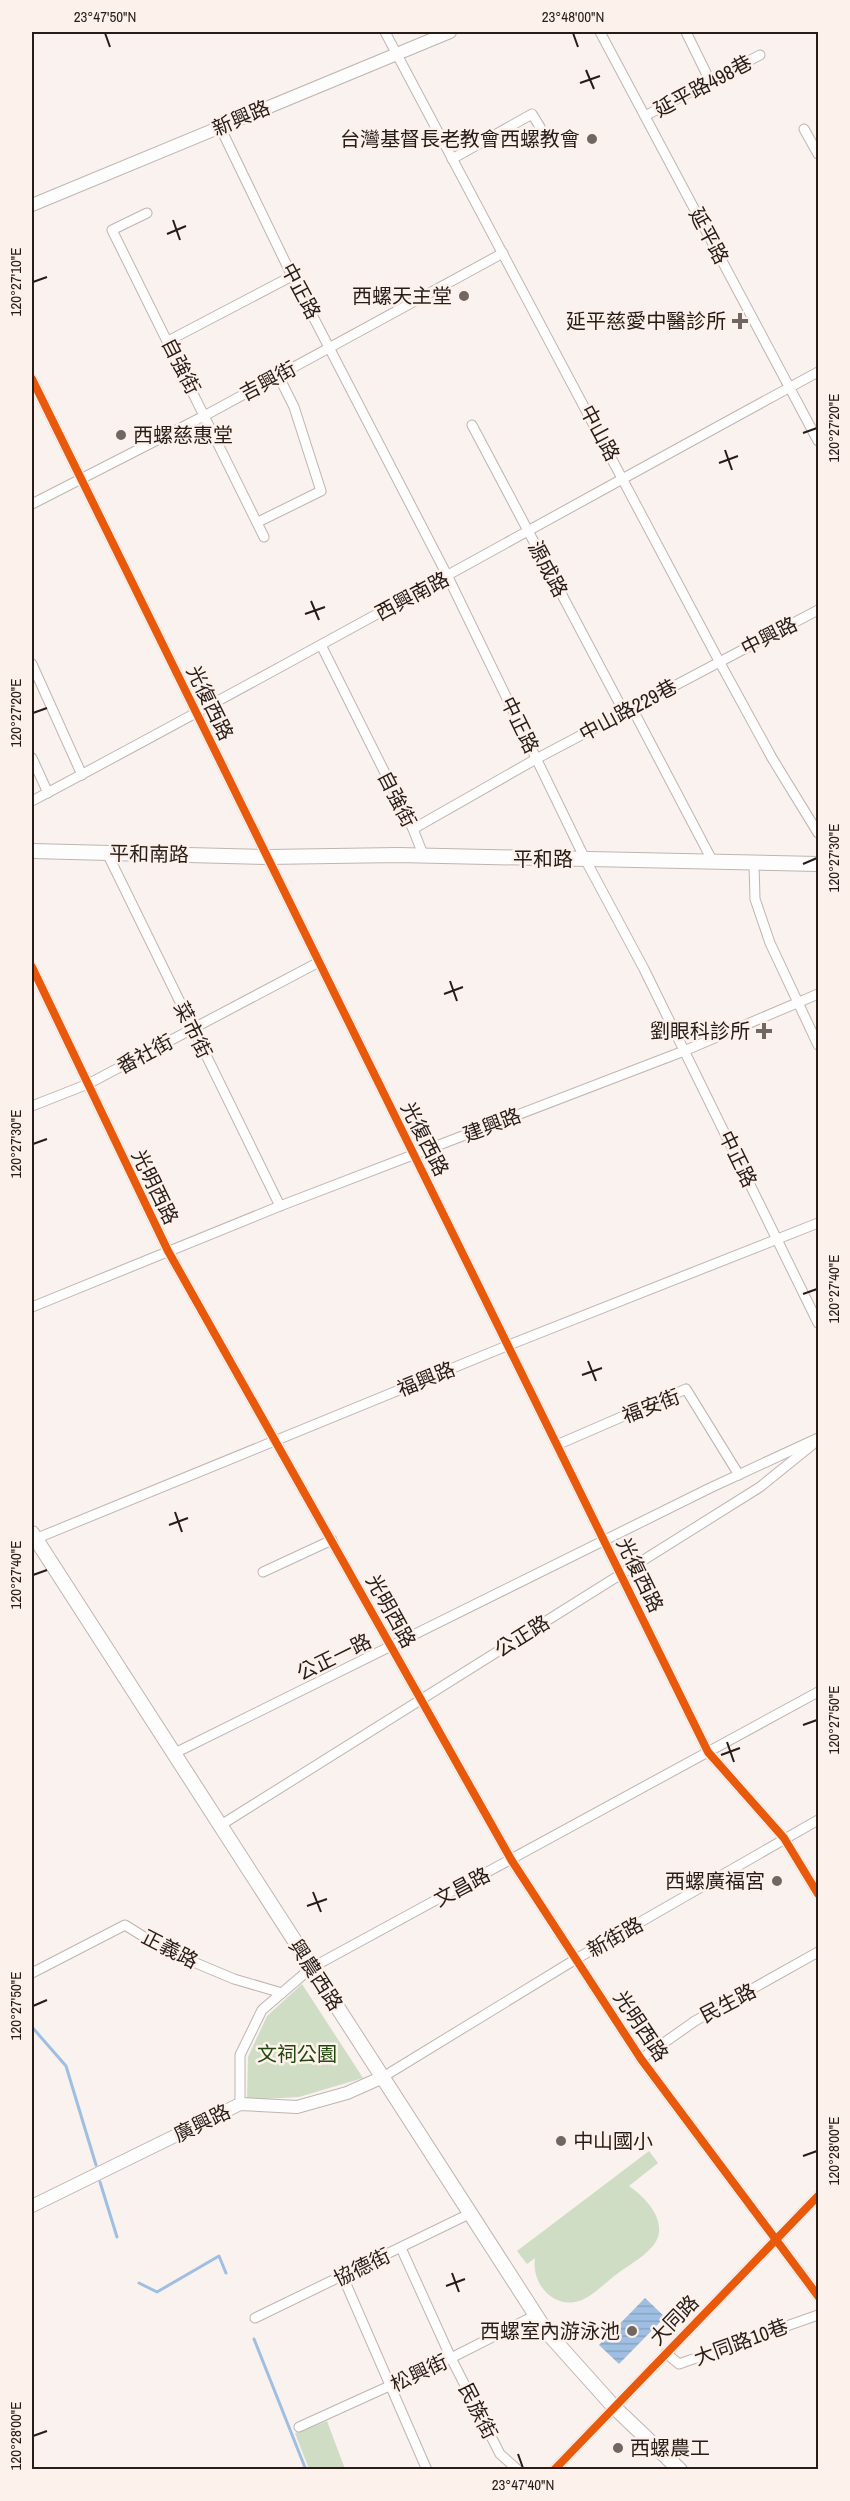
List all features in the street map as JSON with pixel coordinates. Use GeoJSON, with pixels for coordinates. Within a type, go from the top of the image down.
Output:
{"type":"FeatureCollection","features":[{"type":"Feature","properties":{"kind":"main road","name":"平和南路"},"geometry":{"type":"LineString","coordinates":[[32,851],[267,856]]}},
{"type":"Feature","properties":{"kind":"main road","name":"平和路"},"geometry":{"type":"LineString","coordinates":[[267,856],[819,864]]}},
{"type":"Feature","properties":{"kind":"main road","name":"興農西路"},"geometry":{"type":"LineString","coordinates":[[33,1536],[546,2331],[614,2407],[680,2469]]}},
{"type":"Feature","properties":{"kind":"street","name":"中山路"},"geometry":{"type":"LineString","coordinates":[[385,32],[624,477],[719,661],[772,758],[819,833]]}},
{"type":"Feature","properties":{"kind":"street","name":"新興路"},"geometry":{"type":"LineString","coordinates":[[32,205],[450,32]]}},
{"type":"Feature","properties":{"kind":"street","name":"延平路"},"geometry":{"type":"LineString","coordinates":[[600,32],[819,441]]}},
{"type":"Feature","properties":{"kind":"street"},"geometry":{"type":"LineString","coordinates":[[686,32],[710,81]]}},
{"type":"Feature","properties":{"kind":"street","name":"延平路498巷"},"geometry":{"type":"LineString","coordinates":[[645,116],[760,55]]}},
{"type":"Feature","properties":{"kind":"street"},"geometry":{"type":"LineString","coordinates":[[452,159],[532,114],[540,127]]}},
{"type":"Feature","properties":{"kind":"street","name":"中正路"},"geometry":{"type":"LineString","coordinates":[[220,127],[292,276],[448,577],[585,859],[684,1051],[819,1323]]}},
{"type":"Feature","properties":{"kind":"street"},"geometry":{"type":"LineString","coordinates":[[804,129],[818,152]]}},
{"type":"Feature","properties":{"kind":"street","name":"自強街"},"geometry":{"type":"LineString","coordinates":[[147,213],[112,230],[206,415],[264,537]]}},
{"type":"Feature","properties":{"kind":"street","name":"吉興街"},"geometry":{"type":"LineString","coordinates":[[32,504],[206,415],[503,254]]}},
{"type":"Feature","properties":{"kind":"street"},"geometry":{"type":"LineString","coordinates":[[168,341],[292,276]]}},
{"type":"Feature","properties":{"kind":"street","name":"西興南路"},"geometry":{"type":"LineString","coordinates":[[32,801],[448,577],[624,477],[819,372]]}},
{"type":"Feature","properties":{"kind":"street"},"geometry":{"type":"LineString","coordinates":[[258,522],[321,490],[294,407],[278,375]]}},
{"type":"Feature","properties":{"kind":"street","name":"光復西路"},"geometry":{"type":"LineString","coordinates":[[32,379],[559,1444],[708,1752],[784,1838],[819,1894]]}},
{"type":"Feature","properties":{"kind":"street","name":"源成路"},"geometry":{"type":"LineString","coordinates":[[472,425],[528,532],[713,862]]}},
{"type":"Feature","properties":{"kind":"street","name":"中興路"},"geometry":{"type":"LineString","coordinates":[[719,661],[819,610]]}},
{"type":"Feature","properties":{"kind":"street","name":"自強街"},"geometry":{"type":"LineString","coordinates":[[321,645],[413,829],[424,857]]}},
{"type":"Feature","properties":{"kind":"street","name":"中山路229巷"},"geometry":{"type":"LineString","coordinates":[[413,829],[536,759],[719,661]]}},
{"type":"Feature","properties":{"kind":"street"},"geometry":{"type":"LineString","coordinates":[[32,664],[82,775]]}},
{"type":"Feature","properties":{"kind":"street"},"geometry":{"type":"LineString","coordinates":[[32,758],[48,793]]}},
{"type":"Feature","properties":{"kind":"street","name":"菜市街"},"geometry":{"type":"LineString","coordinates":[[107,853],[280,1206]]}},
{"type":"Feature","properties":{"kind":"street"},"geometry":{"type":"LineString","coordinates":[[754,864],[755,899],[770,943],[819,1045]]}},
{"type":"Feature","properties":{"kind":"street","name":"番社街"},"geometry":{"type":"LineString","coordinates":[[32,1106],[88,1084],[319,962]]}},
{"type":"Feature","properties":{"kind":"street","name":"光明西路"},"geometry":{"type":"LineString","coordinates":[[32,967],[168,1251],[512,1861],[641,2059],[819,2296]]}},
{"type":"Feature","properties":{"kind":"street","name":"建興路"},"geometry":{"type":"LineString","coordinates":[[32,1307],[280,1206],[684,1051],[819,994]]}},
{"type":"Feature","properties":{"kind":"street","name":"福興路"},"geometry":{"type":"LineString","coordinates":[[33,1536],[819,1223]]}},
{"type":"Feature","properties":{"kind":"street","name":"福安街"},"geometry":{"type":"LineString","coordinates":[[559,1444],[686,1389],[739,1475]]}},
{"type":"Feature","properties":{"kind":"street","name":"公正路"},"geometry":{"type":"LineString","coordinates":[[605,1542],[739,1475],[819,1439]]}},
{"type":"Feature","properties":{"kind":"street","name":"公正路"},"geometry":{"type":"LineString","coordinates":[[221,1825],[760,1487],[819,1439]]}},
{"type":"Feature","properties":{"kind":"street"},"geometry":{"type":"LineString","coordinates":[[263,1572],[332,1540]]}},
{"type":"Feature","properties":{"kind":"street","name":"公正一路"},"geometry":{"type":"LineString","coordinates":[[175,1753],[605,1542]]}},
{"type":"Feature","properties":{"kind":"street","name":"文昌路"},"geometry":{"type":"LineString","coordinates":[[240,2104],[240,2055],[262,2010],[311,1968],[512,1861],[819,1692]]}},
{"type":"Feature","properties":{"kind":"street","name":"新街路"},"geometry":{"type":"LineString","coordinates":[[383,2077],[576,1959],[819,1820]]}},
{"type":"Feature","properties":{"kind":"street","name":"正義路"},"geometry":{"type":"LineString","coordinates":[[32,1973],[125,1925],[165,1950],[234,1979],[282,1993]]}},
{"type":"Feature","properties":{"kind":"street","name":"民生路"},"geometry":{"type":"LineString","coordinates":[[641,2059],[695,2021],[819,1952]]}},
{"type":"Feature","properties":{"kind":"street","name":"廣興路"},"geometry":{"type":"LineString","coordinates":[[32,2206],[240,2104],[297,2107],[347,2093],[383,2077]]}},
{"type":"Feature","properties":{"kind":"street","name":"大同路"},"geometry":{"type":"LineString","coordinates":[[554,2469],[819,2196]]}},
{"type":"Feature","properties":{"kind":"street","name":"協德街"},"geometry":{"type":"LineString","coordinates":[[255,2318],[469,2214]]}},
{"type":"Feature","properties":{"kind":"street","name":"民族街"},"geometry":{"type":"LineString","coordinates":[[401,2248],[451,2358],[500,2454],[518,2469]]}},
{"type":"Feature","properties":{"kind":"street"},"geometry":{"type":"LineString","coordinates":[[343,2277],[427,2469]]}},
{"type":"Feature","properties":{"kind":"street","name":"松興街"},"geometry":{"type":"LineString","coordinates":[[299,2427],[390,2387],[536,2315]]}},
{"type":"Feature","properties":{"kind":"street","name":"大同路10巷"},"geometry":{"type":"LineString","coordinates":[[666,2353],[679,2364],[819,2315]]}},
{"type":"Feature","properties":{"kind":"green space","name":"文祠公園"},"geometry":{"type":"Polygon","coordinates":[[[302,1984],[363,2078],[299,2097],[247,2100],[248,2057],[267,2016],[302,1984]]]}},
{"type":"Feature","properties":{"kind":"green space"},"geometry":{"type":"Polygon","coordinates":[[[649,2151],[658,2163],[629,2186],[644,2198],[655,2214],[659,2232],[656,2241],[642,2256],[584,2299],[569,2302],[553,2298],[540,2285],[535,2258],[527,2264],[517,2251],[649,2151]]]}},
{"type":"Feature","properties":{"kind":"green space"},"geometry":{"type":"Polygon","coordinates":[[[327,2421],[345,2469],[309,2469],[295,2433],[327,2421]]]}},
{"type":"Feature","properties":{"kind":"water","name":"西螺室內游泳池"},"geometry":{"type":"Polygon","coordinates":[[[645,2298],[665,2317],[619,2364],[599,2345],[645,2298]]]}},
{"type":"Feature","properties":{"kind":"waterway"},"geometry":{"type":"LineString","coordinates":[[32,2027],[66,2066],[96,2165]]}},
{"type":"Feature","properties":{"kind":"waterway"},"geometry":{"type":"LineString","coordinates":[[100,2182],[117,2237]]}},
{"type":"Feature","properties":{"kind":"waterway"},"geometry":{"type":"LineString","coordinates":[[139,2283],[157,2292],[219,2256],[226,2273]]}},
{"type":"Feature","properties":{"kind":"waterway"},"geometry":{"type":"LineString","coordinates":[[254,2339],[306,2470]]}},
{"type":"Feature","properties":{"kind":"cycle path"},"geometry":{"type":"LineString","coordinates":[[32,379],[708,1752],[784,1838],[818,1894]]}},
{"type":"Feature","properties":{"kind":"cycle path"},"geometry":{"type":"LineString","coordinates":[[32,967],[168,1251],[512,1861],[641,2059],[818,2296]]}},
{"type":"Feature","properties":{"kind":"cycle path"},"geometry":{"type":"LineString","coordinates":[[554,2470],[818,2196]]}},
{"type":"Feature","properties":{"kind":"place","name":"台灣基督長老教會西螺教會"},"geometry":{"type":"Point","coordinates":[592,139]}},
{"type":"Feature","properties":{"kind":"place","name":"西螺天主堂"},"geometry":{"type":"Point","coordinates":[464,296]}},
{"type":"Feature","properties":{"kind":"place","name":"延平慈愛中醫診所"},"geometry":{"type":"Point","coordinates":[740,321]}},
{"type":"Feature","properties":{"kind":"place","name":"西螺慈惠堂"},"geometry":{"type":"Point","coordinates":[121,435]}},
{"type":"Feature","properties":{"kind":"place","name":"劉眼科診所"},"geometry":{"type":"Point","coordinates":[764,1031]}},
{"type":"Feature","properties":{"kind":"place","name":"西螺廣福宮"},"geometry":{"type":"Point","coordinates":[777,1881]}},
{"type":"Feature","properties":{"kind":"place","name":"中山國小"},"geometry":{"type":"Point","coordinates":[561,2141]}},
{"type":"Feature","properties":{"kind":"place","name":"西螺室內游泳池"},"geometry":{"type":"Point","coordinates":[632,2331]}},
{"type":"Feature","properties":{"kind":"place","name":"西螺農工"},"geometry":{"type":"Point","coordinates":[618,2448]}}]}
